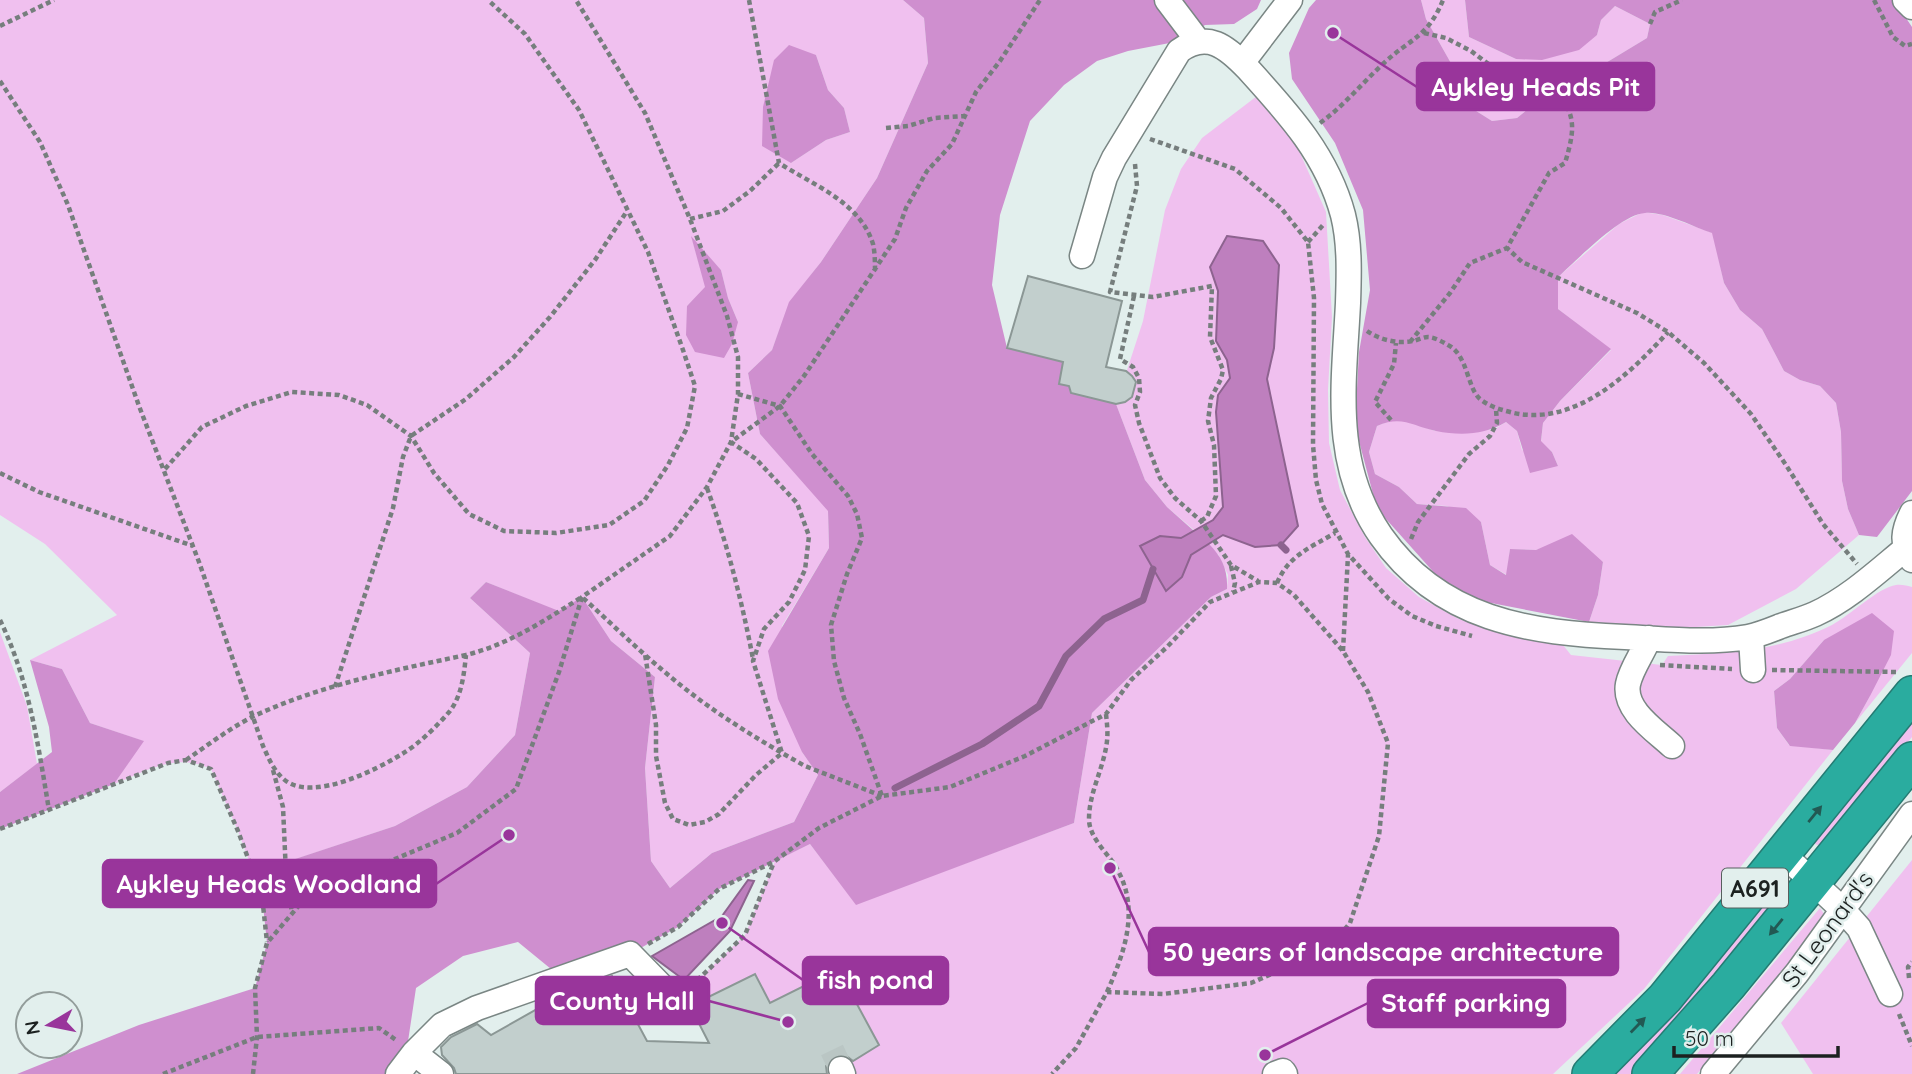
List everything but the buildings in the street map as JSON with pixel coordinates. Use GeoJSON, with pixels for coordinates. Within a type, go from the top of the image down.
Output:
{"type":"FeatureCollection","features":[{"type":"Feature","properties":{"kind":"highway","name":"A691"},"geometry":{"type":"LineString","coordinates":[[1590,1074],[1665,998],[1783,854],[1909,686]]}},
{"type":"Feature","properties":{"kind":"highway","name":"A691"},"geometry":{"type":"LineString","coordinates":[[1650,1074],[1728,986],[1912,760]]}},
{"type":"Feature","properties":{"kind":"lane"},"geometry":{"type":"LineString","coordinates":[[1167,0],[1198,41]]}},
{"type":"Feature","properties":{"kind":"lane"},"geometry":{"type":"LineString","coordinates":[[1242,63],[1290,0]]}},
{"type":"Feature","properties":{"kind":"lane"},"geometry":{"type":"LineString","coordinates":[[1905,0],[1912,7]]}},
{"type":"Feature","properties":{"kind":"lane"},"geometry":{"type":"LineString","coordinates":[[1082,256],[1105,177],[1126,137],[1179,51],[1198,41],[1219,44],[1242,63],[1305,134],[1326,170],[1343,215],[1348,249],[1343,435],[1349,465],[1380,535],[1425,584],[1450,601],[1489,617],[1586,635],[1704,641],[1751,637],[1816,614],[1908,554],[1905,528],[1912,513]]}},
{"type":"Feature","properties":{"kind":"lane"},"geometry":{"type":"LineString","coordinates":[[1751,637],[1753,670]]}},
{"type":"Feature","properties":{"kind":"lane"},"geometry":{"type":"LineString","coordinates":[[1649,638],[1628,687],[1629,699],[1638,714],[1672,746]]}},
{"type":"Feature","properties":{"kind":"lane"},"geometry":{"type":"LineString","coordinates":[[1874,807],[1885,848]]}},
{"type":"Feature","properties":{"kind":"lane","name":"St Leonard's"},"geometry":{"type":"LineString","coordinates":[[1713,1074],[1797,973],[1912,814]]}},
{"type":"Feature","properties":{"kind":"lane"},"geometry":{"type":"LineString","coordinates":[[1783,854],[1859,928],[1890,994]]}},
{"type":"Feature","properties":{"kind":"lane"},"geometry":{"type":"LineString","coordinates":[[397,1074],[442,1025],[477,1008],[630,954],[676,1001]]}},
{"type":"Feature","properties":{"kind":"lane"},"geometry":{"type":"LineString","coordinates":[[414,1053],[441,1074]]}},
{"type":"Feature","properties":{"kind":"lane"},"geometry":{"type":"LineString","coordinates":[[1275,1074],[1283,1071],[1285,1074]]}},
{"type":"Feature","properties":{"kind":"path"},"geometry":{"type":"LineString","coordinates":[[0,26],[52,0]]}},
{"type":"Feature","properties":{"kind":"path"},"geometry":{"type":"LineString","coordinates":[[165,469],[202,427],[246,406],[292,392],[339,395],[367,405],[411,436],[433,473],[469,514],[504,531],[556,533],[609,525],[644,500],[668,465],[687,428],[695,386],[648,252],[579,110],[525,34],[488,0]]}},
{"type":"Feature","properties":{"kind":"path"},"geometry":{"type":"LineString","coordinates":[[0,829],[168,763],[186,760],[252,717],[316,691],[488,650],[523,634],[670,536],[707,487],[731,442],[738,394],[736,343],[691,219],[645,113],[576,0]]}},
{"type":"Feature","properties":{"kind":"path"},"geometry":{"type":"LineString","coordinates":[[750,0],[779,163],[824,189],[865,225],[874,246],[875,272]]}},
{"type":"Feature","properties":{"kind":"path"},"geometry":{"type":"LineString","coordinates":[[731,442],[780,406],[804,376],[895,239],[911,198],[927,171],[952,144],[976,92],[1007,52],[1040,0]]}},
{"type":"Feature","properties":{"kind":"path"},"geometry":{"type":"LineString","coordinates":[[1305,134],[1339,109],[1385,62],[1424,33],[1443,0]]}},
{"type":"Feature","properties":{"kind":"path"},"geometry":{"type":"LineString","coordinates":[[1650,24],[1655,12],[1682,0]]}},
{"type":"Feature","properties":{"kind":"path"},"geometry":{"type":"LineString","coordinates":[[1874,0],[1893,37],[1905,46],[1912,44]]}},
{"type":"Feature","properties":{"kind":"path"},"geometry":{"type":"LineString","coordinates":[[1410,342],[1450,293],[1470,263],[1507,248],[1549,173],[1566,163],[1573,140],[1572,114],[1551,78],[1498,71],[1471,51],[1446,38],[1424,33]]}},
{"type":"Feature","properties":{"kind":"path"},"geometry":{"type":"LineString","coordinates":[[0,80],[40,142],[68,205],[273,769],[283,807],[286,874],[292,913]]}},
{"type":"Feature","properties":{"kind":"path"},"geometry":{"type":"LineString","coordinates":[[886,128],[908,126],[934,118],[965,116]]}},
{"type":"Feature","properties":{"kind":"path"},"geometry":{"type":"LineString","coordinates":[[1126,137],[1134,158],[1137,186],[1110,292],[1153,297],[1212,286],[1210,337],[1223,370],[1212,398],[1208,421],[1214,445],[1216,496],[1207,517],[1201,521]]}},
{"type":"Feature","properties":{"kind":"path"},"geometry":{"type":"LineString","coordinates":[[1126,137],[1186,150],[1235,169],[1281,208],[1308,242],[1314,298],[1313,445],[1316,481],[1322,504],[1348,554],[1389,599],[1412,615],[1436,626],[1484,639]]}},
{"type":"Feature","properties":{"kind":"path"},"geometry":{"type":"LineString","coordinates":[[691,219],[723,211],[750,191],[779,163]]}},
{"type":"Feature","properties":{"kind":"path"},"geometry":{"type":"LineString","coordinates":[[335,687],[393,508],[403,457],[411,436],[466,399],[514,357],[551,317],[595,260],[627,211]]}},
{"type":"Feature","properties":{"kind":"path"},"geometry":{"type":"LineString","coordinates":[[1507,248],[1522,262],[1637,313],[1668,331],[1704,363],[1751,414],[1822,524],[1870,579]]}},
{"type":"Feature","properties":{"kind":"path"},"geometry":{"type":"LineString","coordinates":[[1134,296],[1120,359],[1133,367],[1139,378],[1140,392],[1135,405],[1139,423],[1160,478],[1175,498],[1201,521],[1231,565],[1235,583],[1233,592]]}},
{"type":"Feature","properties":{"kind":"path"},"geometry":{"type":"LineString","coordinates":[[1372,335],[1396,343],[1430,337],[1452,346],[1467,369],[1478,397],[1496,409],[1529,416],[1563,412],[1587,400],[1619,380],[1643,359],[1668,331]]}},
{"type":"Feature","properties":{"kind":"path"},"geometry":{"type":"LineString","coordinates":[[1391,420],[1375,402],[1394,364],[1396,343]]}},
{"type":"Feature","properties":{"kind":"path"},"geometry":{"type":"LineString","coordinates":[[738,394],[780,406],[813,454],[848,496],[857,514],[862,538],[831,625],[834,661],[844,698],[882,796]]}},
{"type":"Feature","properties":{"kind":"path"},"geometry":{"type":"LineString","coordinates":[[1403,563],[1418,522],[1469,454],[1490,436],[1497,423],[1496,409]]}},
{"type":"Feature","properties":{"kind":"path"},"geometry":{"type":"LineString","coordinates":[[731,442],[756,459],[797,503],[809,536],[805,570],[789,602],[764,629],[753,661]]}},
{"type":"Feature","properties":{"kind":"path"},"geometry":{"type":"LineString","coordinates":[[0,473],[39,492],[167,535],[194,547]]}},
{"type":"Feature","properties":{"kind":"path"},"geometry":{"type":"LineString","coordinates":[[707,487],[720,523],[753,661],[782,753]]}},
{"type":"Feature","properties":{"kind":"path"},"geometry":{"type":"LineString","coordinates":[[1277,583],[1284,568],[1292,560],[1335,533]]}},
{"type":"Feature","properties":{"kind":"path"},"geometry":{"type":"LineString","coordinates":[[1343,651],[1348,554]]}},
{"type":"Feature","properties":{"kind":"path"},"geometry":{"type":"LineString","coordinates":[[1231,565],[1259,582]]}},
{"type":"Feature","properties":{"kind":"path"},"geometry":{"type":"LineString","coordinates":[[630,954],[678,927],[719,889],[775,862],[819,828],[882,796],[950,786],[1025,757],[1106,715],[1131,680],[1210,602],[1259,582],[1277,583],[1294,595],[1343,651],[1368,692],[1388,743],[1379,836],[1350,923],[1328,949],[1251,983],[1163,994],[1107,992]]}},
{"type":"Feature","properties":{"kind":"path"},"geometry":{"type":"LineString","coordinates":[[582,597],[708,706],[805,766],[882,796]]}},
{"type":"Feature","properties":{"kind":"path"},"geometry":{"type":"LineString","coordinates":[[267,943],[307,896],[457,833],[516,789],[559,672],[582,597]]}},
{"type":"Feature","properties":{"kind":"path"},"geometry":{"type":"LineString","coordinates":[[0,620],[21,670],[30,704],[49,810]]}},
{"type":"Feature","properties":{"kind":"path"},"geometry":{"type":"LineString","coordinates":[[645,654],[656,725],[656,757],[665,803],[673,819],[689,825],[705,822],[719,814],[756,775],[782,753]]}},
{"type":"Feature","properties":{"kind":"path"},"geometry":{"type":"LineString","coordinates":[[273,769],[288,783],[309,787],[335,784],[364,774],[404,753],[451,709],[462,685],[466,655]]}},
{"type":"Feature","properties":{"kind":"path"},"geometry":{"type":"LineString","coordinates":[[1638,663],[1753,670],[1897,672],[1909,686]]}},
{"type":"Feature","properties":{"kind":"path"},"geometry":{"type":"LineString","coordinates":[[1052,1074],[1076,1048],[1107,992],[1127,942],[1129,916],[1126,890],[1120,873],[1095,837],[1089,821],[1094,785],[1107,741],[1106,715]]}},
{"type":"Feature","properties":{"kind":"path"},"geometry":{"type":"LineString","coordinates":[[186,760],[211,769],[262,896],[267,943],[255,988],[257,1037],[253,1074]]}},
{"type":"Feature","properties":{"kind":"path"},"geometry":{"type":"LineString","coordinates":[[676,1001],[745,935],[775,862]]}},
{"type":"Feature","properties":{"kind":"path"},"geometry":{"type":"LineString","coordinates":[[1890,994],[1912,1046]]}},
{"type":"Feature","properties":{"kind":"path"},"geometry":{"type":"LineString","coordinates":[[163,1074],[257,1037],[379,1028]]}},
{"type":"Feature","properties":{"kind":"shaded area"},"geometry":{"type":"Polygon","coordinates":[[[0,0],[903,0],[924,18],[928,63],[877,178],[821,262],[790,302],[772,350],[748,373],[760,434],[828,510],[829,548],[782,626],[802,752],[818,775],[794,822],[712,853],[670,888],[651,861],[645,768],[655,677],[611,641],[582,597],[560,612],[486,582],[470,598],[530,653],[515,735],[467,787],[395,826],[272,867],[262,896],[211,769],[186,762],[174,763],[150,769],[114,784],[143,741],[90,723],[62,669],[30,660],[117,615],[45,544],[0,515],[0,0]],[[816,55],[791,163],[826,140],[850,132],[844,108],[828,90],[816,55]],[[692,239],[706,288],[687,306],[738,322],[721,270],[692,239]]]}},
{"type":"Feature","properties":{"kind":"shaded area"},"geometry":{"type":"Polygon","coordinates":[[[903,0],[1261,0],[1257,9],[1234,24],[1205,25],[1180,41],[1128,51],[1097,61],[1064,85],[1030,121],[1000,215],[992,285],[1007,348],[1063,362],[1060,384],[1069,386],[1071,393],[1116,404],[1145,480],[1167,507],[1194,531],[1181,538],[1160,536],[1166,591],[1182,577],[1191,555],[1209,544],[1221,559],[1226,576],[1227,589],[1211,597],[1092,713],[1074,823],[856,905],[810,844],[719,889],[678,927],[630,954],[551,969],[518,942],[463,956],[416,988],[407,1048],[386,1074],[17,1074],[52,1060],[84,1060],[84,1047],[139,1025],[255,988],[267,943],[262,896],[271,867],[395,826],[467,787],[515,735],[530,653],[470,598],[486,582],[559,611],[582,597],[611,641],[655,677],[645,768],[651,861],[670,888],[712,853],[794,822],[818,775],[802,752],[778,699],[768,651],[829,548],[828,511],[760,434],[748,373],[772,350],[789,302],[821,262],[877,178],[928,63],[924,18],[903,0]]]}},
{"type":"Feature","properties":{"kind":"shaded area"},"geometry":{"type":"Polygon","coordinates":[[[1316,0],[1421,0],[1426,19],[1452,65],[1470,84],[1473,109],[1492,121],[1517,118],[1538,101],[1585,82],[1604,64],[1647,38],[1650,24],[1615,6],[1601,20],[1597,35],[1579,50],[1542,60],[1516,59],[1469,37],[1465,0],[1894,0],[1912,27],[1912,491],[1877,537],[1859,535],[1848,509],[1842,481],[1841,432],[1836,403],[1820,386],[1800,380],[1784,371],[1762,329],[1740,310],[1724,283],[1712,233],[1670,217],[1645,213],[1635,215],[1612,229],[1558,277],[1558,309],[1611,349],[1560,401],[1543,423],[1541,441],[1552,452],[1558,466],[1530,473],[1517,431],[1506,422],[1489,430],[1463,434],[1436,431],[1400,421],[1377,426],[1369,452],[1375,474],[1399,487],[1417,504],[1466,508],[1481,522],[1490,565],[1506,575],[1510,549],[1536,550],[1572,534],[1603,562],[1598,595],[1589,622],[1455,596],[1377,509],[1355,426],[1359,352],[1370,290],[1363,210],[1335,143],[1292,79],[1289,53],[1309,8],[1316,0]]]}},
{"type":"Feature","properties":{"kind":"shaded area"},"geometry":{"type":"Polygon","coordinates":[[[1421,0],[1465,0],[1469,37],[1516,59],[1597,35],[1601,20],[1615,6],[1650,24],[1647,38],[1604,64],[1585,82],[1538,101],[1517,118],[1492,121],[1473,109],[1470,84],[1452,65],[1426,19],[1421,0]]]}},
{"type":"Feature","properties":{"kind":"shaded area"},"geometry":{"type":"Polygon","coordinates":[[[789,45],[816,55],[828,90],[844,108],[850,132],[826,140],[791,163],[762,146],[763,107],[774,60],[789,45]]]}},
{"type":"Feature","properties":{"kind":"shaded area"},"geometry":{"type":"Polygon","coordinates":[[[1261,93],[1290,130],[1326,212],[1332,317],[1328,390],[1329,443],[1340,490],[1365,537],[1386,568],[1419,597],[1459,619],[1480,626],[1563,645],[1571,655],[1662,665],[1668,656],[1752,650],[1792,641],[1832,625],[1881,591],[1902,585],[1912,587],[1912,653],[1855,723],[1870,696],[1824,640],[1790,679],[1774,691],[1777,728],[1789,745],[1833,750],[1644,989],[1553,1074],[843,1074],[841,1069],[878,1045],[838,969],[766,1006],[690,1006],[676,1001],[745,935],[775,861],[810,844],[856,904],[1074,823],[1092,713],[1211,597],[1227,589],[1228,575],[1218,554],[1191,555],[1182,577],[1166,591],[1140,546],[1160,536],[1181,538],[1194,530],[1167,507],[1145,480],[1116,404],[1143,321],[1165,210],[1181,169],[1202,138],[1261,93]]]}},
{"type":"Feature","properties":{"kind":"shaded area"},"geometry":{"type":"Polygon","coordinates":[[[1643,212],[1663,215],[1713,233],[1724,283],[1740,310],[1762,329],[1784,371],[1800,380],[1820,386],[1836,403],[1841,432],[1842,481],[1848,509],[1859,535],[1796,589],[1728,625],[1663,629],[1589,622],[1598,595],[1603,562],[1557,543],[1536,550],[1510,549],[1507,575],[1490,565],[1481,522],[1447,506],[1417,504],[1399,487],[1375,474],[1369,452],[1377,426],[1391,420],[1406,421],[1435,431],[1493,430],[1506,422],[1517,431],[1522,450],[1558,466],[1552,452],[1541,442],[1543,423],[1560,401],[1611,350],[1558,309],[1558,277],[1619,224],[1643,212]]]}},
{"type":"Feature","properties":{"kind":"shaded area"},"geometry":{"type":"Polygon","coordinates":[[[691,236],[721,270],[738,322],[732,344],[724,358],[695,352],[686,335],[687,306],[705,287],[691,236]]]}},
{"type":"Feature","properties":{"kind":"shaded area"},"geometry":{"type":"Polygon","coordinates":[[[1227,236],[1263,241],[1279,265],[1274,348],[1267,379],[1298,526],[1281,545],[1255,547],[1223,535],[1191,555],[1182,577],[1166,591],[1140,546],[1160,536],[1181,538],[1213,520],[1223,507],[1216,412],[1218,395],[1230,378],[1227,360],[1216,341],[1218,291],[1210,267],[1227,236]]]}},
{"type":"Feature","properties":{"kind":"shaded area"},"geometry":{"type":"Polygon","coordinates":[[[1872,613],[1894,631],[1891,655],[1855,723],[1833,750],[1790,746],[1777,728],[1774,691],[1790,679],[1824,640],[1872,613]]]}},
{"type":"Feature","properties":{"kind":"shaded area"},"geometry":{"type":"Polygon","coordinates":[[[0,632],[27,706],[37,764],[0,792],[0,632]]]}},
{"type":"Feature","properties":{"kind":"shaded area"},"geometry":{"type":"Polygon","coordinates":[[[30,660],[62,669],[90,723],[144,741],[114,784],[0,829],[0,792],[52,752],[49,727],[30,660]]]}},
{"type":"Feature","properties":{"kind":"shaded area"},"geometry":{"type":"Polygon","coordinates":[[[1912,712],[1912,737],[1825,844],[1815,844],[1814,838],[1912,712]]]}},
{"type":"Feature","properties":{"kind":"shaded area"},"geometry":{"type":"Polygon","coordinates":[[[1912,860],[1912,1074],[1813,1074],[1781,1023],[1912,860]]]}},
{"type":"Feature","properties":{"kind":"shaded area"},"geometry":{"type":"Polygon","coordinates":[[[748,880],[754,881],[730,931],[684,980],[652,956],[722,916],[748,880]]]}},
{"type":"Feature","properties":{"kind":"shaded area"},"geometry":{"type":"Polygon","coordinates":[[[1782,880],[1787,881],[1789,886],[1645,1061],[1632,1074],[1604,1074],[1782,880]]]}},
{"type":"Feature","properties":{"kind":"shaded area"},"geometry":{"type":"Polygon","coordinates":[[[1820,908],[1824,914],[1823,921],[1733,1034],[1697,1074],[1680,1074],[1820,908]]]}},
{"type":"Feature","properties":{"kind":"waterway"},"geometry":{"type":"LineString","coordinates":[[1281,545],[1286,550]]}},
{"type":"Feature","properties":{"kind":"waterway"},"geometry":{"type":"LineString","coordinates":[[895,788],[982,744],[1039,706],[1066,656],[1104,619],[1143,600],[1153,569]]}},
{"type":"Feature","properties":{"kind":"tunnel"},"geometry":{"type":"LineString","coordinates":[[832,1050],[841,1069]]}},
{"type":"Feature","properties":{"kind":"place","name":"Aykley Heads Pit"},"geometry":{"type":"Point","coordinates":[1333,33]}},
{"type":"Feature","properties":{"kind":"place","name":"Aykley Heads Woodland"},"geometry":{"type":"Point","coordinates":[509,835]}},
{"type":"Feature","properties":{"kind":"place","name":"50 years of landscape architecture"},"geometry":{"type":"Point","coordinates":[1110,868]}},
{"type":"Feature","properties":{"kind":"place","name":"fish pond"},"geometry":{"type":"Point","coordinates":[722,923]}},
{"type":"Feature","properties":{"kind":"place","name":"County Hall"},"geometry":{"type":"Point","coordinates":[788,1022]}},
{"type":"Feature","properties":{"kind":"place","name":"Staff parking"},"geometry":{"type":"Point","coordinates":[1265,1055]}}]}
